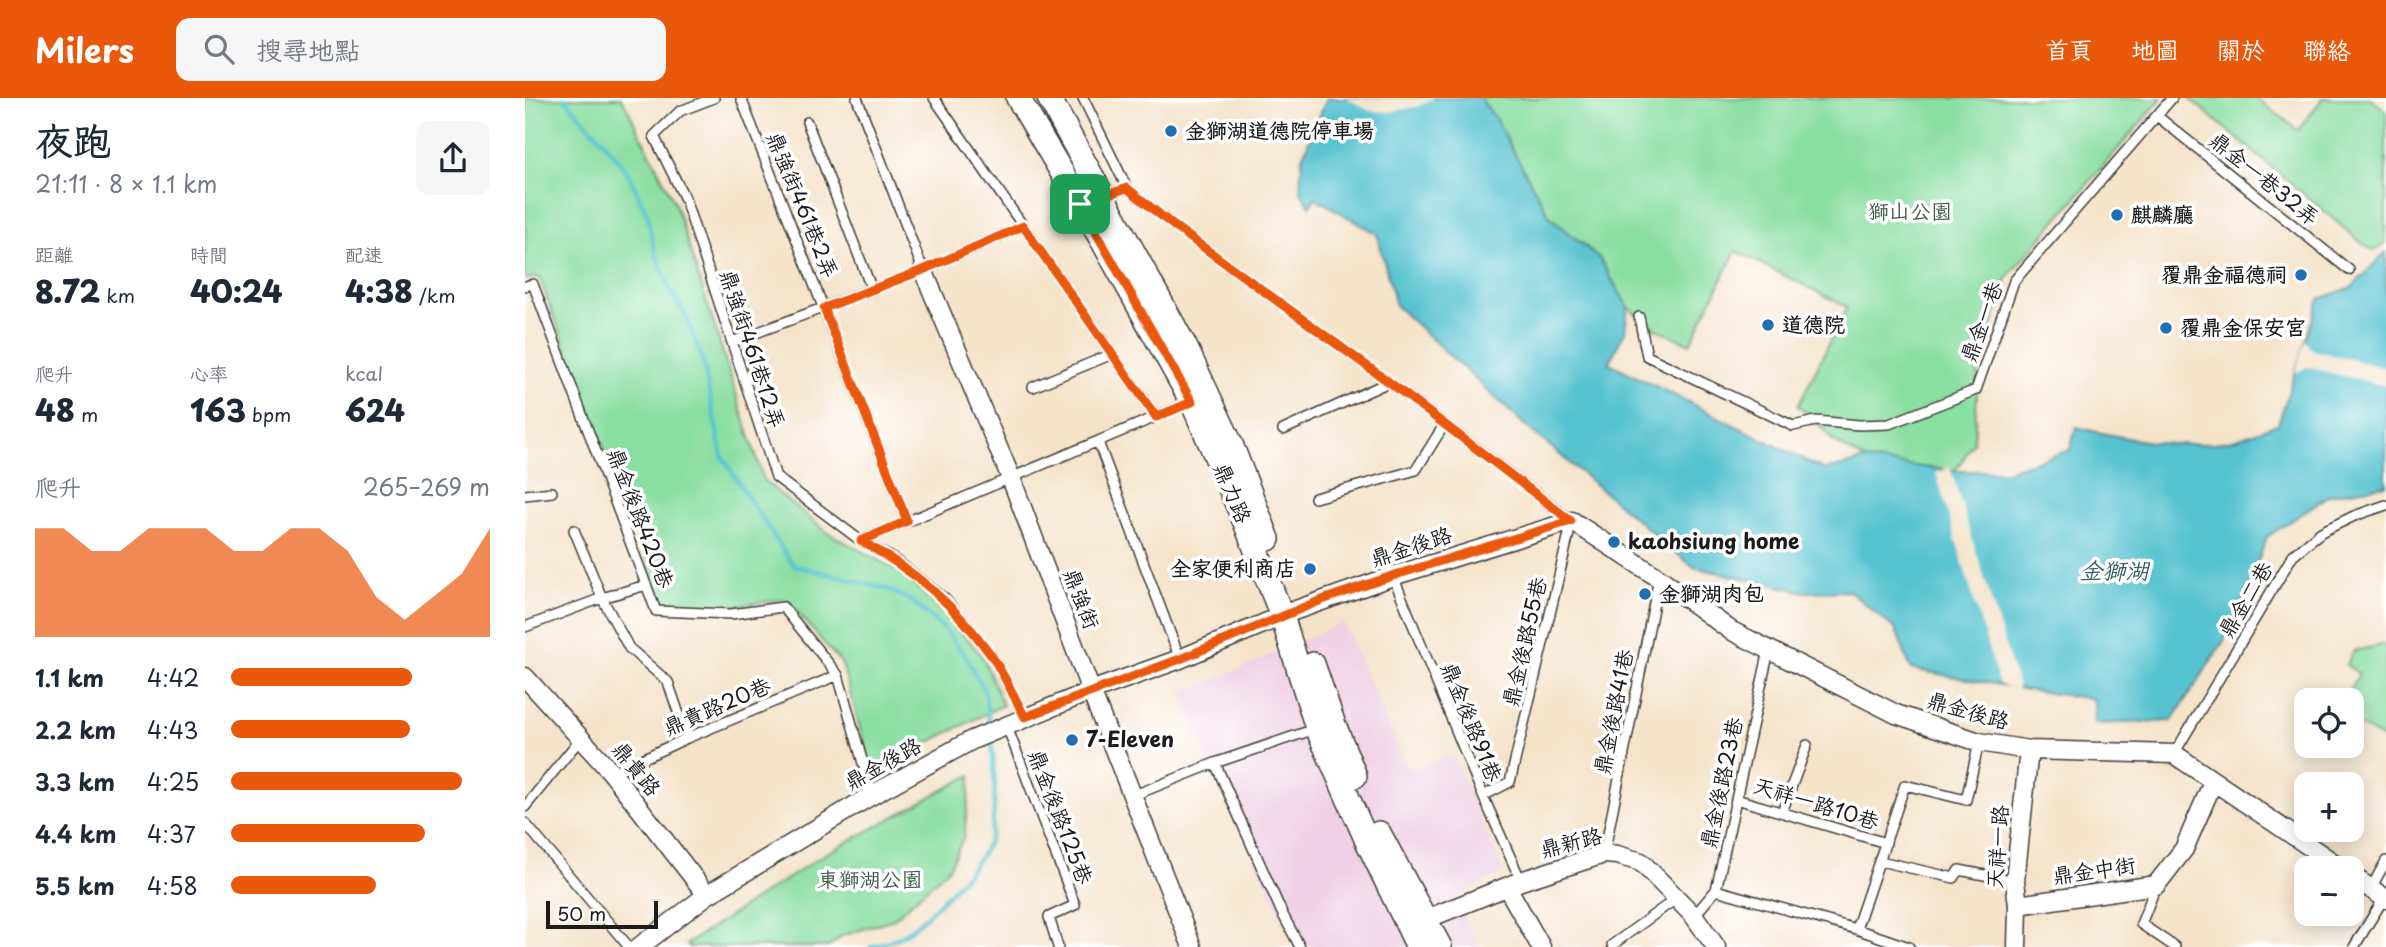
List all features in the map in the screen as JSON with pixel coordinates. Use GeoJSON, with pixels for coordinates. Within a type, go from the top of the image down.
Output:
{"type":"FeatureCollection","features":[{"type":"Feature","properties":{"kind":"street","name":"鼎力路"},"geometry":{"type":"LineString","coordinates":[[1018,98],[1080,204],[1231,444],[1325,725],[1379,832],[1417,931],[1440,947]]}},
{"type":"Feature","properties":{"kind":"street","name":"鼎力路"},"geometry":{"type":"LineString","coordinates":[[1049,98],[1185,346],[1200,398]]}},
{"type":"Feature","properties":{"kind":"street","name":"鼎強街"},"geometry":{"type":"LineString","coordinates":[[923,270],[1011,478],[1192,947]]}},
{"type":"Feature","properties":{"kind":"street","name":"鼎金後路"},"geometry":{"type":"LineString","coordinates":[[639,947],[706,895],[872,795],[1006,724],[1180,659],[1289,613],[1392,576],[1571,521],[1659,578],[1730,630],[1896,714],[1979,742],[2029,750],[2173,754]]}},
{"type":"Feature","properties":{"kind":"street","name":"鼎貴路"},"geometry":{"type":"LineString","coordinates":[[525,677],[612,773],[706,895]]}},
{"type":"Feature","properties":{"kind":"street","name":"天祥一路"},"geometry":{"type":"LineString","coordinates":[[2017,947],[2018,905],[2015,881],[2029,750]]}},
{"type":"Feature","properties":{"kind":"street"},"geometry":{"type":"LineString","coordinates":[[2173,754],[2323,856]]}},
{"type":"Feature","properties":{"kind":"street","name":"鼎金中街"},"geometry":{"type":"LineString","coordinates":[[2018,905],[2156,885],[2184,849],[2213,782]]}},
{"type":"Feature","properties":{"kind":"street","name":"鼎新路"},"geometry":{"type":"LineString","coordinates":[[1417,931],[1514,884],[1604,854],[1641,862],[1694,916],[1716,947]]}},
{"type":"Feature","properties":{"kind":"street"},"geometry":{"type":"LineString","coordinates":[[1514,884],[1541,947]]}},
{"type":"Feature","properties":{"kind":"street"},"geometry":{"type":"LineString","coordinates":[[2364,884],[2380,895]]}},
{"type":"Feature","properties":{"kind":"lane","name":"鼎強街461巷12弄"},"geometry":{"type":"LineString","coordinates":[[714,98],[680,111],[653,136],[685,199],[776,477],[861,541],[894,559],[945,599],[992,656],[1025,717]]}},
{"type":"Feature","properties":{"kind":"lane","name":"鼎強街461巷2弄"},"geometry":{"type":"LineString","coordinates":[[741,98],[907,521]]}},
{"type":"Feature","properties":{"kind":"lane"},"geometry":{"type":"LineString","coordinates":[[857,98],[923,270]]}},
{"type":"Feature","properties":{"kind":"lane"},"geometry":{"type":"LineString","coordinates":[[934,98],[1156,417]]}},
{"type":"Feature","properties":{"kind":"lane"},"geometry":{"type":"LineString","coordinates":[[1083,98],[1127,188],[1571,521]]}},
{"type":"Feature","properties":{"kind":"lane","name":"鼎金一巷"},"geometry":{"type":"LineString","coordinates":[[1639,317],[1647,356],[1793,426],[1816,421],[1859,425],[1889,424],[1976,390],[2014,281],[2172,98]]}},
{"type":"Feature","properties":{"kind":"lane","name":"鼎金一巷32弄"},"geometry":{"type":"LineString","coordinates":[[2157,116],[2349,270]]}},
{"type":"Feature","properties":{"kind":"lane"},"geometry":{"type":"LineString","coordinates":[[807,122],[872,290]]}},
{"type":"Feature","properties":{"kind":"lane"},"geometry":{"type":"LineString","coordinates":[[1080,204],[1127,188]]}},
{"type":"Feature","properties":{"kind":"lane"},"geometry":{"type":"LineString","coordinates":[[732,342],[923,270],[1023,226]]}},
{"type":"Feature","properties":{"kind":"lane","name":"鼎金後路420巷"},"geometry":{"type":"LineString","coordinates":[[525,286],[533,284],[656,611],[731,614],[783,607],[838,675],[872,795]]}},
{"type":"Feature","properties":{"kind":"lane"},"geometry":{"type":"LineString","coordinates":[[1033,387],[1112,354]]}},
{"type":"Feature","properties":{"kind":"lane"},"geometry":{"type":"LineString","coordinates":[[1283,430],[1389,382]]}},
{"type":"Feature","properties":{"kind":"lane"},"geometry":{"type":"LineString","coordinates":[[861,541],[1200,398]]}},
{"type":"Feature","properties":{"kind":"lane"},"geometry":{"type":"LineString","coordinates":[[1315,498],[1416,470],[1444,425]]}},
{"type":"Feature","properties":{"kind":"lane"},"geometry":{"type":"LineString","coordinates":[[1098,442],[1180,659]]}},
{"type":"Feature","properties":{"kind":"lane"},"geometry":{"type":"LineString","coordinates":[[525,495],[551,492]]}},
{"type":"Feature","properties":{"kind":"lane","name":"鼎金二巷"},"geometry":{"type":"LineString","coordinates":[[2173,754],[2294,555],[2321,532],[2354,516],[2386,505]]}},
{"type":"Feature","properties":{"kind":"lane","name":"鼎金後路55巷"},"geometry":{"type":"LineString","coordinates":[[1483,796],[1510,782],[1571,521]]}},
{"type":"Feature","properties":{"kind":"lane"},"geometry":{"type":"LineString","coordinates":[[574,530],[602,598],[629,648],[668,682],[687,737]]}},
{"type":"Feature","properties":{"kind":"lane","name":"鼎金後路91巷"},"geometry":{"type":"LineString","coordinates":[[1392,576],[1483,796],[1514,884]]}},
{"type":"Feature","properties":{"kind":"lane","name":"鼎金後路41巷"},"geometry":{"type":"LineString","coordinates":[[1604,854],[1659,578]]}},
{"type":"Feature","properties":{"kind":"lane"},"geometry":{"type":"LineString","coordinates":[[525,626],[646,585]]}},
{"type":"Feature","properties":{"kind":"lane","name":"鼎金後路23巷"},"geometry":{"type":"LineString","coordinates":[[1694,916],[1716,890],[1769,650]]}},
{"type":"Feature","properties":{"kind":"lane","name":"鼎貴路20巷"},"geometry":{"type":"LineString","coordinates":[[612,773],[687,737],[838,675]]}},
{"type":"Feature","properties":{"kind":"lane","name":"鼎金後路125巷"},"geometry":{"type":"LineString","coordinates":[[1006,724],[1075,905],[1049,917],[1058,947]]}},
{"type":"Feature","properties":{"kind":"lane"},"geometry":{"type":"LineString","coordinates":[[1132,796],[1215,763],[1325,725]]}},
{"type":"Feature","properties":{"kind":"lane"},"geometry":{"type":"LineString","coordinates":[[525,807],[581,738]]}},
{"type":"Feature","properties":{"kind":"lane"},"geometry":{"type":"LineString","coordinates":[[1856,929],[1905,786],[1966,800],[1979,742]]}},
{"type":"Feature","properties":{"kind":"lane"},"geometry":{"type":"LineString","coordinates":[[1782,812],[1807,745]]}},
{"type":"Feature","properties":{"kind":"lane"},"geometry":{"type":"LineString","coordinates":[[1215,763],[1300,947]]}},
{"type":"Feature","properties":{"kind":"lane","name":"天祥一路10巷"},"geometry":{"type":"LineString","coordinates":[[1736,799],[1886,843]]}},
{"type":"Feature","properties":{"kind":"lane"},"geometry":{"type":"LineString","coordinates":[[525,823],[629,947]]}},
{"type":"Feature","properties":{"kind":"lane","name":"天祥一路10巷"},"geometry":{"type":"LineString","coordinates":[[1880,860],[1954,878],[1959,870],[2015,881]]}},
{"type":"Feature","properties":{"kind":"lane"},"geometry":{"type":"LineString","coordinates":[[2354,947],[2380,895],[2386,861]]}},
{"type":"Feature","properties":{"kind":"lane"},"geometry":{"type":"LineString","coordinates":[[2156,885],[2141,924],[2175,947]]}},
{"type":"Feature","properties":{"kind":"lane"},"geometry":{"type":"LineString","coordinates":[[1716,890],[1856,929],[1909,947]]}},
{"type":"Feature","properties":{"kind":"lane"},"geometry":{"type":"LineString","coordinates":[[1612,945],[1677,898]]}},
{"type":"Feature","properties":{"kind":"shaded area"},"geometry":{"type":"Polygon","coordinates":[[[1343,622],[1408,770],[1453,755],[1504,872],[1454,898],[1479,947],[1297,947],[1212,771],[1181,692],[1249,665],[1343,622]]]}},
{"type":"Feature","properties":{"kind":"green space"},"geometry":{"type":"Polygon","coordinates":[[[525,98],[623,100],[675,203],[764,481],[827,532],[901,573],[939,607],[983,657],[1003,705],[872,771],[842,664],[786,599],[728,607],[664,606],[539,277],[525,279],[525,98]]]}},
{"type":"Feature","properties":{"kind":"green space","name":"獅山公園"},"geometry":{"type":"Polygon","coordinates":[[[1480,98],[2162,98],[2008,276],[1979,365],[1974,442],[1955,471],[1865,460],[1833,441],[1816,421],[1798,406],[1847,307],[1736,251],[1690,344],[1652,327],[1628,307],[1599,258],[1550,217],[1495,118],[1480,98]]]}},
{"type":"Feature","properties":{"kind":"green space"},"geometry":{"type":"Polygon","coordinates":[[[2189,98],[2256,98],[2298,130],[2323,98],[2369,98],[2386,110],[2386,243],[2374,251],[2363,244],[2189,98]]]}},
{"type":"Feature","properties":{"kind":"green space"},"geometry":{"type":"Polygon","coordinates":[[[2386,644],[2386,740],[2364,728],[2364,688],[2351,688],[2359,674],[2346,665],[2354,651],[2386,644]]]}},
{"type":"Feature","properties":{"kind":"green space","name":"東獅湖公園"},"geometry":{"type":"Polygon","coordinates":[[[971,775],[964,836],[949,868],[893,919],[842,936],[829,947],[690,947],[687,944],[823,855],[971,775]]]}},
{"type":"Feature","properties":{"kind":"water","name":"金獅湖"},"geometry":{"type":"Polygon","coordinates":[[[1327,98],[1480,98],[1495,118],[1550,217],[1599,258],[1628,307],[1625,331],[1609,363],[1825,470],[1865,460],[1955,471],[2006,471],[2070,450],[2076,427],[2153,442],[2193,444],[2232,440],[2278,424],[2319,299],[2351,288],[2386,252],[2386,485],[2329,495],[2267,537],[2234,625],[2172,721],[2094,724],[2094,699],[1911,669],[1896,630],[1850,591],[1805,592],[1693,567],[1527,427],[1396,306],[1377,234],[1315,198],[1310,206],[1300,190],[1302,158],[1327,98]]]}},
{"type":"Feature","properties":{"kind":"pier"},"geometry":{"type":"Polygon","coordinates":[[[1347,98],[1434,98],[1419,106],[1389,112],[1370,111],[1347,98]]]}},
{"type":"Feature","properties":{"kind":"pier"},"geometry":{"type":"Polygon","coordinates":[[[2305,340],[2312,350],[2386,368],[2386,386],[2307,367],[2295,373],[2305,340]]]}},
{"type":"Feature","properties":{"kind":"pier"},"geometry":{"type":"Polygon","coordinates":[[[1950,467],[2017,690],[1999,684],[1936,473],[1950,467]]]}},
{"type":"Feature","properties":{"kind":"waterway"},"geometry":{"type":"LineString","coordinates":[[564,98],[628,173],[647,214],[654,249],[669,288],[686,316],[703,361],[722,456],[793,565],[887,589],[910,600],[945,630],[966,657],[985,692],[990,728]]}},
{"type":"Feature","properties":{"kind":"waterway"},"geometry":{"type":"LineString","coordinates":[[871,947],[901,936],[923,919],[965,876],[985,848],[990,838],[994,800],[991,737]]}},
{"type":"Feature","properties":{"kind":"place","name":"金獅湖道德院停車場"},"geometry":{"type":"Point","coordinates":[1171,131]}},
{"type":"Feature","properties":{"kind":"place","name":"麒麟廳"},"geometry":{"type":"Point","coordinates":[2117,215]}},
{"type":"Feature","properties":{"kind":"place","name":"覆鼎金福德祠"},"geometry":{"type":"Point","coordinates":[2301,275]}},
{"type":"Feature","properties":{"kind":"place","name":"道德院"},"geometry":{"type":"Point","coordinates":[1768,325]}},
{"type":"Feature","properties":{"kind":"place","name":"覆鼎金保安宮"},"geometry":{"type":"Point","coordinates":[2166,328]}},
{"type":"Feature","properties":{"kind":"place","name":"kaohsiung home"},"geometry":{"type":"Point","coordinates":[1614,542]}},
{"type":"Feature","properties":{"kind":"place","name":"全家便利商店"},"geometry":{"type":"Point","coordinates":[1310,569]}},
{"type":"Feature","properties":{"kind":"place","name":"金獅湖肉包"},"geometry":{"type":"Point","coordinates":[1645,594]}},
{"type":"Feature","properties":{"kind":"place","name":"7-Eleven"},"geometry":{"type":"Point","coordinates":[1072,740]}},
{"type":"Feature","properties":{"kind":"route"},"geometry":{"type":"LineString","coordinates":[[1127,188],[1174,226],[1389,382],[1571,521],[1319,601],[1180,659],[1025,717],[992,656],[945,599],[894,559],[861,541],[907,521],[824,308],[923,270],[1023,226],[1156,417],[1192,402],[1080,204],[1127,188]]}}]}
